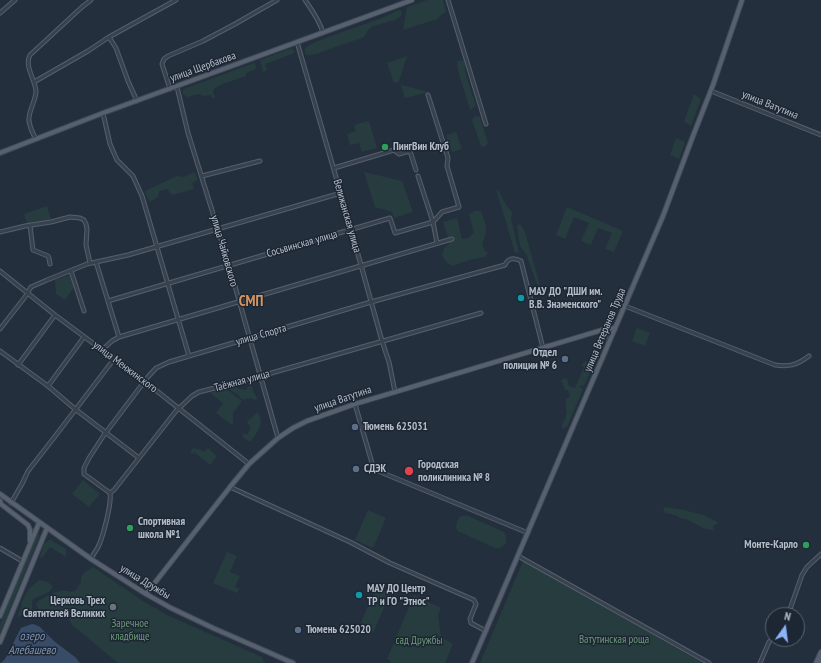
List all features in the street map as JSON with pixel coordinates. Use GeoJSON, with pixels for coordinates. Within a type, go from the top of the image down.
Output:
{"type":"FeatureCollection","features":[{"type":"Feature","properties":{"kind":"main road","name":"улица Щербакова"},"geometry":{"type":"LineString","coordinates":[[0,153],[103,113],[412,0]]}},
{"type":"Feature","properties":{"kind":"main road","name":"улица Ветеранов Труда"},"geometry":{"type":"LineString","coordinates":[[472,663],[665,211],[711,91],[742,0]]}},
{"type":"Feature","properties":{"kind":"main road","name":"улица Ватутина"},"geometry":{"type":"LineString","coordinates":[[146,594],[249,464],[278,438],[293,428],[307,421],[355,404],[602,330],[611,328],[615,329]]}},
{"type":"Feature","properties":{"kind":"main road","name":"улица Дружбы"},"geometry":{"type":"LineString","coordinates":[[0,494],[91,559],[146,594],[213,628],[293,663]]}},
{"type":"Feature","properties":{"kind":"main road"},"geometry":{"type":"LineString","coordinates":[[0,501],[1,504],[28,525],[30,530],[30,542]]}},
{"type":"Feature","properties":{"kind":"main road"},"geometry":{"type":"LineString","coordinates":[[0,616],[39,523]]}},
{"type":"Feature","properties":{"kind":"main road"},"geometry":{"type":"LineString","coordinates":[[0,642],[47,528]]}},
{"type":"Feature","properties":{"kind":"main road"},"geometry":{"type":"LineString","coordinates":[[816,663],[821,652]]}},
{"type":"Feature","properties":{"kind":"main road"},"geometry":{"type":"LineString","coordinates":[[819,663],[821,659]]}},
{"type":"Feature","properties":{"kind":"street"},"geometry":{"type":"LineString","coordinates":[[0,12],[15,0]]}},
{"type":"Feature","properties":{"kind":"street"},"geometry":{"type":"LineString","coordinates":[[36,139],[29,120],[36,92],[28,65],[28,58],[91,0]]}},
{"type":"Feature","properties":{"kind":"street"},"geometry":{"type":"LineString","coordinates":[[34,82],[88,52],[109,37],[176,0]]}},
{"type":"Feature","properties":{"kind":"street"},"geometry":{"type":"LineString","coordinates":[[170,89],[162,64],[164,59],[203,41],[277,0]]}},
{"type":"Feature","properties":{"kind":"street"},"geometry":{"type":"LineString","coordinates":[[305,0],[320,24],[323,32]]}},
{"type":"Feature","properties":{"kind":"street"},"geometry":{"type":"LineString","coordinates":[[448,0],[486,124]]}},
{"type":"Feature","properties":{"kind":"street"},"geometry":{"type":"LineString","coordinates":[[109,37],[116,48],[128,81],[138,101]]}},
{"type":"Feature","properties":{"kind":"street","name":"Велижанская улица"},"geometry":{"type":"LineString","coordinates":[[297,42],[389,362],[395,392]]}},
{"type":"Feature","properties":{"kind":"street","name":"улица Чайковского"},"geometry":{"type":"LineString","coordinates":[[177,86],[185,121],[229,265],[278,438]]}},
{"type":"Feature","properties":{"kind":"street","name":"улица Ватутина"},"geometry":{"type":"LineString","coordinates":[[711,91],[821,135]]}},
{"type":"Feature","properties":{"kind":"street","name":"Сосьвинская улица"},"geometry":{"type":"LineString","coordinates":[[108,301],[390,218],[395,234],[433,222],[442,212],[459,207],[447,166],[448,158],[428,94]]}},
{"type":"Feature","properties":{"kind":"street"},"geometry":{"type":"LineString","coordinates":[[103,113],[111,147],[117,160],[133,176],[142,196],[188,356]]}},
{"type":"Feature","properties":{"kind":"street"},"geometry":{"type":"LineString","coordinates":[[334,168],[394,150],[399,154],[410,151],[416,170]]}},
{"type":"Feature","properties":{"kind":"street"},"geometry":{"type":"LineString","coordinates":[[202,176],[260,161]]}},
{"type":"Feature","properties":{"kind":"street"},"geometry":{"type":"LineString","coordinates":[[418,176],[433,222],[437,243]]}},
{"type":"Feature","properties":{"kind":"street"},"geometry":{"type":"LineString","coordinates":[[0,329],[31,287],[87,264],[128,256],[157,246],[341,193]]}},
{"type":"Feature","properties":{"kind":"street"},"geometry":{"type":"LineString","coordinates":[[0,232],[70,217],[80,218],[84,220],[86,224],[86,245],[90,263]]}},
{"type":"Feature","properties":{"kind":"street"},"geometry":{"type":"LineString","coordinates":[[30,225],[33,250],[48,256],[50,264]]}},
{"type":"Feature","properties":{"kind":"street"},"geometry":{"type":"LineString","coordinates":[[102,350],[119,337],[452,239]]}},
{"type":"Feature","properties":{"kind":"street","name":"улица Спорта"},"geometry":{"type":"LineString","coordinates":[[110,493],[84,474],[84,468],[106,433],[144,382],[160,366],[169,362],[371,302],[505,265],[508,260],[512,258],[521,261],[543,348]]}},
{"type":"Feature","properties":{"kind":"street"},"geometry":{"type":"LineString","coordinates":[[96,262],[119,337]]}},
{"type":"Feature","properties":{"kind":"street","name":"улица Менжинского"},"geometry":{"type":"LineString","coordinates":[[0,271],[249,464]]}},
{"type":"Feature","properties":{"kind":"street"},"geometry":{"type":"LineString","coordinates":[[71,271],[84,311]]}},
{"type":"Feature","properties":{"kind":"street"},"geometry":{"type":"LineString","coordinates":[[625,306],[776,365],[785,366],[795,364],[809,356]]}},
{"type":"Feature","properties":{"kind":"street","name":"Таёжная улица"},"geometry":{"type":"LineString","coordinates":[[110,493],[179,409],[192,396],[199,392],[261,376],[481,313]]}},
{"type":"Feature","properties":{"kind":"street"},"geometry":{"type":"LineString","coordinates":[[18,365],[55,315]]}},
{"type":"Feature","properties":{"kind":"street"},"geometry":{"type":"LineString","coordinates":[[602,330],[609,336],[608,344]]}},
{"type":"Feature","properties":{"kind":"street"},"geometry":{"type":"LineString","coordinates":[[48,386],[84,337]]}},
{"type":"Feature","properties":{"kind":"street"},"geometry":{"type":"LineString","coordinates":[[0,352],[48,386],[75,409],[139,458]]}},
{"type":"Feature","properties":{"kind":"street"},"geometry":{"type":"LineString","coordinates":[[12,502],[28,471],[114,358]]}},
{"type":"Feature","properties":{"kind":"street"},"geometry":{"type":"LineString","coordinates":[[355,404],[372,464],[378,471],[528,533]]}},
{"type":"Feature","properties":{"kind":"street"},"geometry":{"type":"LineString","coordinates":[[230,487],[354,544],[390,563],[474,600],[476,604],[470,619],[471,623],[486,631]]}},
{"type":"Feature","properties":{"kind":"street"},"geometry":{"type":"LineString","coordinates":[[91,559],[99,544],[109,510],[111,498],[110,493]]}},
{"type":"Feature","properties":{"kind":"street"},"geometry":{"type":"LineString","coordinates":[[0,548],[22,561]]}},
{"type":"Feature","properties":{"kind":"street"},"geometry":{"type":"LineString","coordinates":[[791,607],[802,575],[807,567],[821,554]]}},
{"type":"Feature","properties":{"kind":"street"},"geometry":{"type":"LineString","coordinates":[[518,556],[709,663]]}},
{"type":"Feature","properties":{"kind":"street"},"geometry":{"type":"LineString","coordinates":[[760,663],[767,647]]}},
{"type":"Feature","properties":{"kind":"green space"},"geometry":{"type":"Polygon","coordinates":[[[427,0],[443,0],[446,12],[437,19],[403,30],[407,7],[427,0]]]}},
{"type":"Feature","properties":{"kind":"green space"},"geometry":{"type":"Polygon","coordinates":[[[399,10],[402,12],[401,16],[395,20],[373,26],[367,31],[364,37],[316,54],[307,55],[305,53],[305,48],[311,44],[382,18],[399,10]]]}},
{"type":"Feature","properties":{"kind":"green space"},"geometry":{"type":"Polygon","coordinates":[[[292,48],[295,52],[265,64],[267,70],[263,72],[260,60],[292,48]]]}},
{"type":"Feature","properties":{"kind":"green space"},"geometry":{"type":"Polygon","coordinates":[[[407,56],[399,82],[394,83],[387,63],[407,56]]]}},
{"type":"Feature","properties":{"kind":"green space"},"geometry":{"type":"Polygon","coordinates":[[[464,60],[466,75],[476,106],[470,110],[457,67],[458,61],[464,60]]]}},
{"type":"Feature","properties":{"kind":"green space"},"geometry":{"type":"Polygon","coordinates":[[[254,63],[256,69],[246,73],[246,76],[220,85],[214,89],[213,92],[215,98],[212,98],[211,95],[204,96],[198,94],[188,97],[183,94],[183,89],[254,63]]]}},
{"type":"Feature","properties":{"kind":"green space"},"geometry":{"type":"Polygon","coordinates":[[[401,85],[429,92],[405,98],[401,85]]]}},
{"type":"Feature","properties":{"kind":"green space"},"geometry":{"type":"Polygon","coordinates":[[[694,94],[701,99],[691,126],[684,122],[694,94]]]}},
{"type":"Feature","properties":{"kind":"green space"},"geometry":{"type":"Polygon","coordinates":[[[475,116],[480,117],[488,143],[485,147],[481,146],[472,120],[475,116]]]}},
{"type":"Feature","properties":{"kind":"green space"},"geometry":{"type":"Polygon","coordinates":[[[369,121],[377,148],[362,152],[359,143],[350,145],[347,134],[356,131],[354,125],[369,121]]]}},
{"type":"Feature","properties":{"kind":"green space"},"geometry":{"type":"Polygon","coordinates":[[[456,132],[462,149],[452,152],[446,135],[456,132]]]}},
{"type":"Feature","properties":{"kind":"green space"},"geometry":{"type":"Polygon","coordinates":[[[676,138],[685,142],[679,159],[670,155],[676,138]]]}},
{"type":"Feature","properties":{"kind":"green space"},"geometry":{"type":"Polygon","coordinates":[[[195,172],[198,180],[192,183],[194,189],[172,195],[167,189],[159,191],[158,197],[149,202],[145,191],[177,176],[184,177],[195,172]]]}},
{"type":"Feature","properties":{"kind":"green space"},"geometry":{"type":"Polygon","coordinates":[[[364,172],[402,181],[413,212],[394,218],[392,212],[375,207],[364,172]]]}},
{"type":"Feature","properties":{"kind":"green space"},"geometry":{"type":"Polygon","coordinates":[[[496,189],[512,212],[511,219],[519,252],[515,253],[496,189]]]}},
{"type":"Feature","properties":{"kind":"green space"},"geometry":{"type":"Polygon","coordinates":[[[47,206],[51,219],[40,223],[27,223],[24,214],[47,206]]]}},
{"type":"Feature","properties":{"kind":"green space"},"geometry":{"type":"Polygon","coordinates":[[[567,207],[623,231],[614,252],[605,249],[612,233],[598,228],[591,245],[581,241],[589,223],[574,217],[565,239],[556,235],[567,207]]]}},
{"type":"Feature","properties":{"kind":"green space"},"geometry":{"type":"Polygon","coordinates":[[[475,211],[481,211],[484,220],[486,234],[482,243],[484,250],[488,253],[485,257],[473,259],[452,266],[446,262],[442,255],[444,248],[450,243],[443,222],[457,218],[462,239],[468,238],[474,233],[469,214],[475,211]]]}},
{"type":"Feature","properties":{"kind":"green space"},"geometry":{"type":"Polygon","coordinates":[[[520,224],[525,232],[540,286],[537,284],[526,254],[520,246],[517,226],[520,224]]]}},
{"type":"Feature","properties":{"kind":"green space"},"geometry":{"type":"Polygon","coordinates":[[[70,275],[74,287],[65,300],[56,294],[55,280],[70,275]]]}},
{"type":"Feature","properties":{"kind":"green space"},"geometry":{"type":"Polygon","coordinates":[[[637,328],[650,333],[645,346],[632,341],[637,328]]]}},
{"type":"Feature","properties":{"kind":"green space"},"geometry":{"type":"Polygon","coordinates":[[[594,358],[595,361],[584,386],[581,385],[579,387],[583,389],[567,427],[564,429],[562,426],[567,413],[565,403],[566,399],[570,397],[568,390],[565,390],[561,380],[567,378],[569,386],[575,388],[584,367],[582,365],[583,363],[594,358]]]}},
{"type":"Feature","properties":{"kind":"green space"},"geometry":{"type":"Polygon","coordinates":[[[249,385],[252,386],[257,398],[256,401],[250,398],[243,400],[227,388],[235,387],[246,390],[249,385]]]}},
{"type":"Feature","properties":{"kind":"green space"},"geometry":{"type":"Polygon","coordinates":[[[225,388],[242,401],[233,413],[232,425],[216,413],[223,403],[210,393],[225,388]]]}},
{"type":"Feature","properties":{"kind":"green space"},"geometry":{"type":"Polygon","coordinates":[[[257,412],[260,416],[261,424],[250,442],[242,436],[244,433],[247,435],[251,427],[247,423],[249,419],[251,419],[257,412]]]}},
{"type":"Feature","properties":{"kind":"green space"},"geometry":{"type":"Polygon","coordinates":[[[193,448],[204,452],[208,448],[217,456],[210,465],[194,452],[193,454],[190,452],[193,448]]]}},
{"type":"Feature","properties":{"kind":"green space"},"geometry":{"type":"Polygon","coordinates":[[[83,480],[100,494],[89,507],[72,494],[83,480]]]}},
{"type":"Feature","properties":{"kind":"green space"},"geometry":{"type":"Polygon","coordinates":[[[663,507],[704,515],[719,523],[713,526],[714,531],[703,528],[686,519],[665,513],[663,507]]]}},
{"type":"Feature","properties":{"kind":"green space"},"geometry":{"type":"Polygon","coordinates":[[[368,510],[386,518],[373,548],[355,540],[368,510]]]}},
{"type":"Feature","properties":{"kind":"green space"},"geometry":{"type":"Polygon","coordinates":[[[466,515],[504,532],[507,538],[506,543],[499,548],[495,548],[458,531],[456,527],[457,521],[460,517],[466,515]]]}},
{"type":"Feature","properties":{"kind":"green space"},"geometry":{"type":"Polygon","coordinates":[[[37,534],[40,535],[0,633],[0,624],[37,534]]]}},
{"type":"Feature","properties":{"kind":"green space"},"geometry":{"type":"Polygon","coordinates":[[[49,540],[66,549],[66,557],[50,547],[42,558],[40,557],[44,544],[49,540]]]}},
{"type":"Feature","properties":{"kind":"green space"},"geometry":{"type":"Polygon","coordinates":[[[227,552],[237,556],[230,572],[240,576],[235,587],[239,589],[237,593],[213,583],[227,552]]]}},
{"type":"Feature","properties":{"kind":"green space","name":"Ватутинская роща"},"geometry":{"type":"Polygon","coordinates":[[[523,561],[703,663],[480,663],[523,561]]]}},
{"type":"Feature","properties":{"kind":"green space","name":"Заречное кладбище"},"geometry":{"type":"Polygon","coordinates":[[[93,567],[143,601],[167,615],[262,657],[264,663],[118,663],[72,625],[68,616],[55,613],[45,617],[36,605],[37,602],[54,593],[62,591],[72,592],[76,590],[81,582],[81,577],[85,572],[93,567]]]}},
{"type":"Feature","properties":{"kind":"green space"},"geometry":{"type":"Polygon","coordinates":[[[39,580],[49,583],[53,587],[49,592],[33,599],[31,611],[17,617],[25,595],[28,590],[39,580]]]}},
{"type":"Feature","properties":{"kind":"green space"},"geometry":{"type":"Polygon","coordinates":[[[376,588],[390,594],[373,633],[359,627],[376,588]]]}},
{"type":"Feature","properties":{"kind":"green space","name":"сад Дружбы"},"geometry":{"type":"Polygon","coordinates":[[[414,595],[441,608],[438,615],[441,637],[453,644],[445,663],[390,663],[390,660],[387,659],[414,595]]]}},
{"type":"Feature","properties":{"kind":"water","name":"озеро Алебашево"},"geometry":{"type":"Polygon","coordinates":[[[32,624],[40,627],[80,663],[1,663],[5,659],[21,628],[32,624]]]}},
{"type":"Feature","properties":{"kind":"place","name":"ПингВин Клуб"},"geometry":{"type":"Point","coordinates":[385,147]}},
{"type":"Feature","properties":{"kind":"place","name":"МАУ ДО \"ДШИ им. В.В. Знаменского\""},"geometry":{"type":"Point","coordinates":[521,298]}},
{"type":"Feature","properties":{"kind":"place","name":"Отдел полиции № 6"},"geometry":{"type":"Point","coordinates":[565,359]}},
{"type":"Feature","properties":{"kind":"place","name":"Тюмень 625031"},"geometry":{"type":"Point","coordinates":[355,427]}},
{"type":"Feature","properties":{"kind":"place","name":"СДЭК"},"geometry":{"type":"Point","coordinates":[356,469]}},
{"type":"Feature","properties":{"kind":"place","name":"Городская поликлиника № 8"},"geometry":{"type":"Point","coordinates":[409,471]}},
{"type":"Feature","properties":{"kind":"place","name":"Спортивная школа №1"},"geometry":{"type":"Point","coordinates":[130,528]}},
{"type":"Feature","properties":{"kind":"place","name":"Монте-Карло"},"geometry":{"type":"Point","coordinates":[806,545]}},
{"type":"Feature","properties":{"kind":"place","name":"МАУ ДО Центр ТР и ГО \"Этнос\""},"geometry":{"type":"Point","coordinates":[359,595]}},
{"type":"Feature","properties":{"kind":"place","name":"Церковь Трех Святителей Великих"},"geometry":{"type":"Point","coordinates":[113,607]}},
{"type":"Feature","properties":{"kind":"place","name":"Тюмень 625020"},"geometry":{"type":"Point","coordinates":[298,630]}},
{"type":"Feature","properties":{"kind":"district","name":"СМП"},"geometry":{"type":"Point","coordinates":[251,302]}}]}
